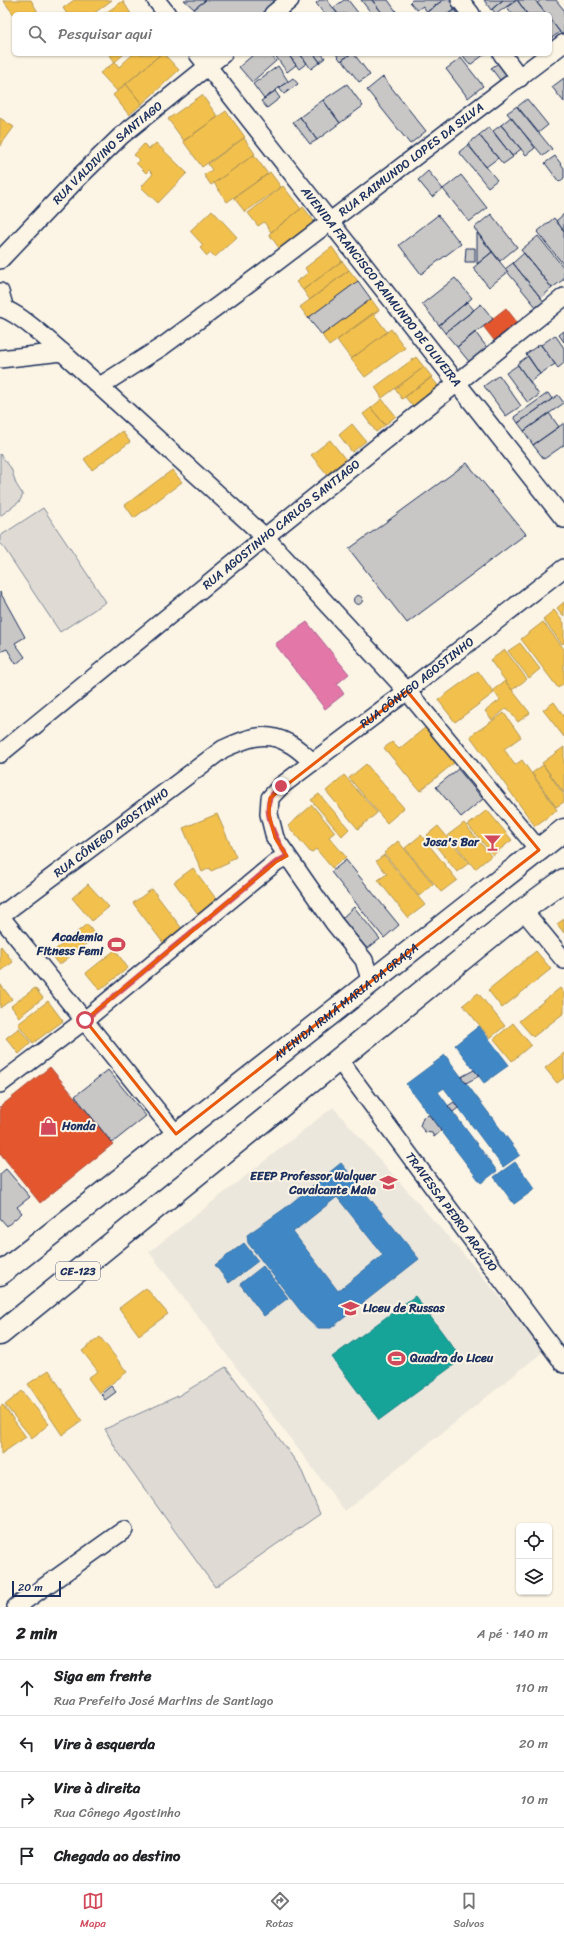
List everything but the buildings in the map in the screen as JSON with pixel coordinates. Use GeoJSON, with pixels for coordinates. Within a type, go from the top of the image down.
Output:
{"type":"FeatureCollection","features":[{"type":"Feature","properties":{"kind":"main road","name":"AVENIDA IRMÃ MARIA DA GRAÇA"},"geometry":{"type":"LineString","coordinates":[[0,1274],[564,830]]}},
{"type":"Feature","properties":{"kind":"main road"},"geometry":{"type":"LineString","coordinates":[[339,1060],[523,910],[564,880]]}},
{"type":"Feature","properties":{"kind":"main road","name":"CE-123"},"geometry":{"type":"LineString","coordinates":[[0,1334],[339,1060]]}},
{"type":"Feature","properties":{"kind":"street"},"geometry":{"type":"LineString","coordinates":[[156,0],[165,12]]}},
{"type":"Feature","properties":{"kind":"street"},"geometry":{"type":"LineString","coordinates":[[275,12],[290,0]]}},
{"type":"Feature","properties":{"kind":"street"},"geometry":{"type":"LineString","coordinates":[[460,0],[469,12]]}},
{"type":"Feature","properties":{"kind":"street","name":"RUA RAIMUNDO LOPES DA SILVA"},"geometry":{"type":"LineString","coordinates":[[552,53],[564,43]]}},
{"type":"Feature","properties":{"kind":"street","name":"RUA VALDIVINO SANTIAGO"},"geometry":{"type":"LineString","coordinates":[[0,260],[120,136],[203,60],[216,56]]}},
{"type":"Feature","properties":{"kind":"street"},"geometry":{"type":"LineString","coordinates":[[504,56],[520,78]]}},
{"type":"Feature","properties":{"kind":"street","name":"RUA RAIMUNDO LOPES DA SILVA"},"geometry":{"type":"LineString","coordinates":[[100,386],[163,346],[330,223],[548,56]]}},
{"type":"Feature","properties":{"kind":"street","name":"AVENIDA FRANCISCO RAIMUNDO DE OLIVEIRA"},"geometry":{"type":"LineString","coordinates":[[203,60],[564,520]]}},
{"type":"Feature","properties":{"kind":"street"},"geometry":{"type":"LineString","coordinates":[[0,292],[2,308],[28,324],[62,352],[265,537],[407,691],[539,850]]}},
{"type":"Feature","properties":{"kind":"street","name":"RUA AGOSTINHO CARLOS SANTIAGO"},"geometry":{"type":"LineString","coordinates":[[0,754],[456,381],[564,297]]}},
{"type":"Feature","properties":{"kind":"street"},"geometry":{"type":"LineString","coordinates":[[0,359],[62,352]]}},
{"type":"Feature","properties":{"kind":"street","name":"RUA CÔNEGO AGOSTINHO"},"geometry":{"type":"LineString","coordinates":[[287,856],[275,838],[269,814],[270,798],[274,792],[407,691],[564,568]]}},
{"type":"Feature","properties":{"kind":"street","name":"RUA CÔNEGO AGOSTINHO"},"geometry":{"type":"LineString","coordinates":[[0,916],[223,748],[249,738],[269,736],[288,743],[313,762]]}},
{"type":"Feature","properties":{"kind":"street"},"geometry":{"type":"LineString","coordinates":[[0,1084],[85,1020],[276,862],[287,856],[334,922],[364,960],[371,982]]}},
{"type":"Feature","properties":{"kind":"street"},"geometry":{"type":"LineString","coordinates":[[523,910],[564,960]]}},
{"type":"Feature","properties":{"kind":"street"},"geometry":{"type":"LineString","coordinates":[[0,916],[176,1134]]}},
{"type":"Feature","properties":{"kind":"street","name":"TRAVESSA PEDRO ARAÚJO"},"geometry":{"type":"LineString","coordinates":[[339,1060],[564,1364]]}},
{"type":"Feature","properties":{"kind":"street"},"geometry":{"type":"LineString","coordinates":[[16,1607],[124,1530]]}},
{"type":"Feature","properties":{"kind":"highlighted area"},"geometry":{"type":"Polygon","coordinates":[[[407,691],[539,850],[176,1134],[85,1020],[276,862],[287,856],[275,838],[269,814],[270,798],[407,691]]]}},
{"type":"Feature","properties":{"kind":"shaded area"},"geometry":{"type":"Polygon","coordinates":[[[0,454],[11,468],[16,484],[23,495],[19,502],[0,516],[0,454]]]}},
{"type":"Feature","properties":{"kind":"shaded area"},"geometry":{"type":"Polygon","coordinates":[[[43,508],[106,602],[60,632],[0,542],[0,536],[43,508]]]}},
{"type":"Feature","properties":{"kind":"shaded area","name":"Liceu de Russas"},"geometry":{"type":"Polygon","coordinates":[[[333,1107],[473,1265],[544,1351],[345,1511],[149,1252],[333,1107]]]}},
{"type":"Feature","properties":{"kind":"shaded area"},"geometry":{"type":"Polygon","coordinates":[[[226,1367],[300,1467],[320,1514],[215,1587],[116,1449],[105,1429],[178,1396],[226,1367]]]}},
{"type":"Feature","properties":{"kind":"place","name":"Josa's Bar"},"geometry":{"type":"Point","coordinates":[492,842]}},
{"type":"Feature","properties":{"kind":"place","name":"Academia Fitness Femi"},"geometry":{"type":"Point","coordinates":[116,944]}},
{"type":"Feature","properties":{"kind":"place","name":"Honda"},"geometry":{"type":"Point","coordinates":[49,1126]}},
{"type":"Feature","properties":{"kind":"place","name":"EEEP Professor Walquer Cavalcante Maia"},"geometry":{"type":"Point","coordinates":[389,1183]}},
{"type":"Feature","properties":{"kind":"place","name":"Liceu de Russas"},"geometry":{"type":"Point","coordinates":[350,1308]}},
{"type":"Feature","properties":{"kind":"place","name":"Quadra do Liceu"},"geometry":{"type":"Point","coordinates":[397,1358]}},
{"type":"Feature","properties":{"kind":"route"},"geometry":{"type":"LineString","coordinates":[[85,1020],[276,862],[287,856],[275,838],[268,806],[270,798],[281,786]]}}]}
